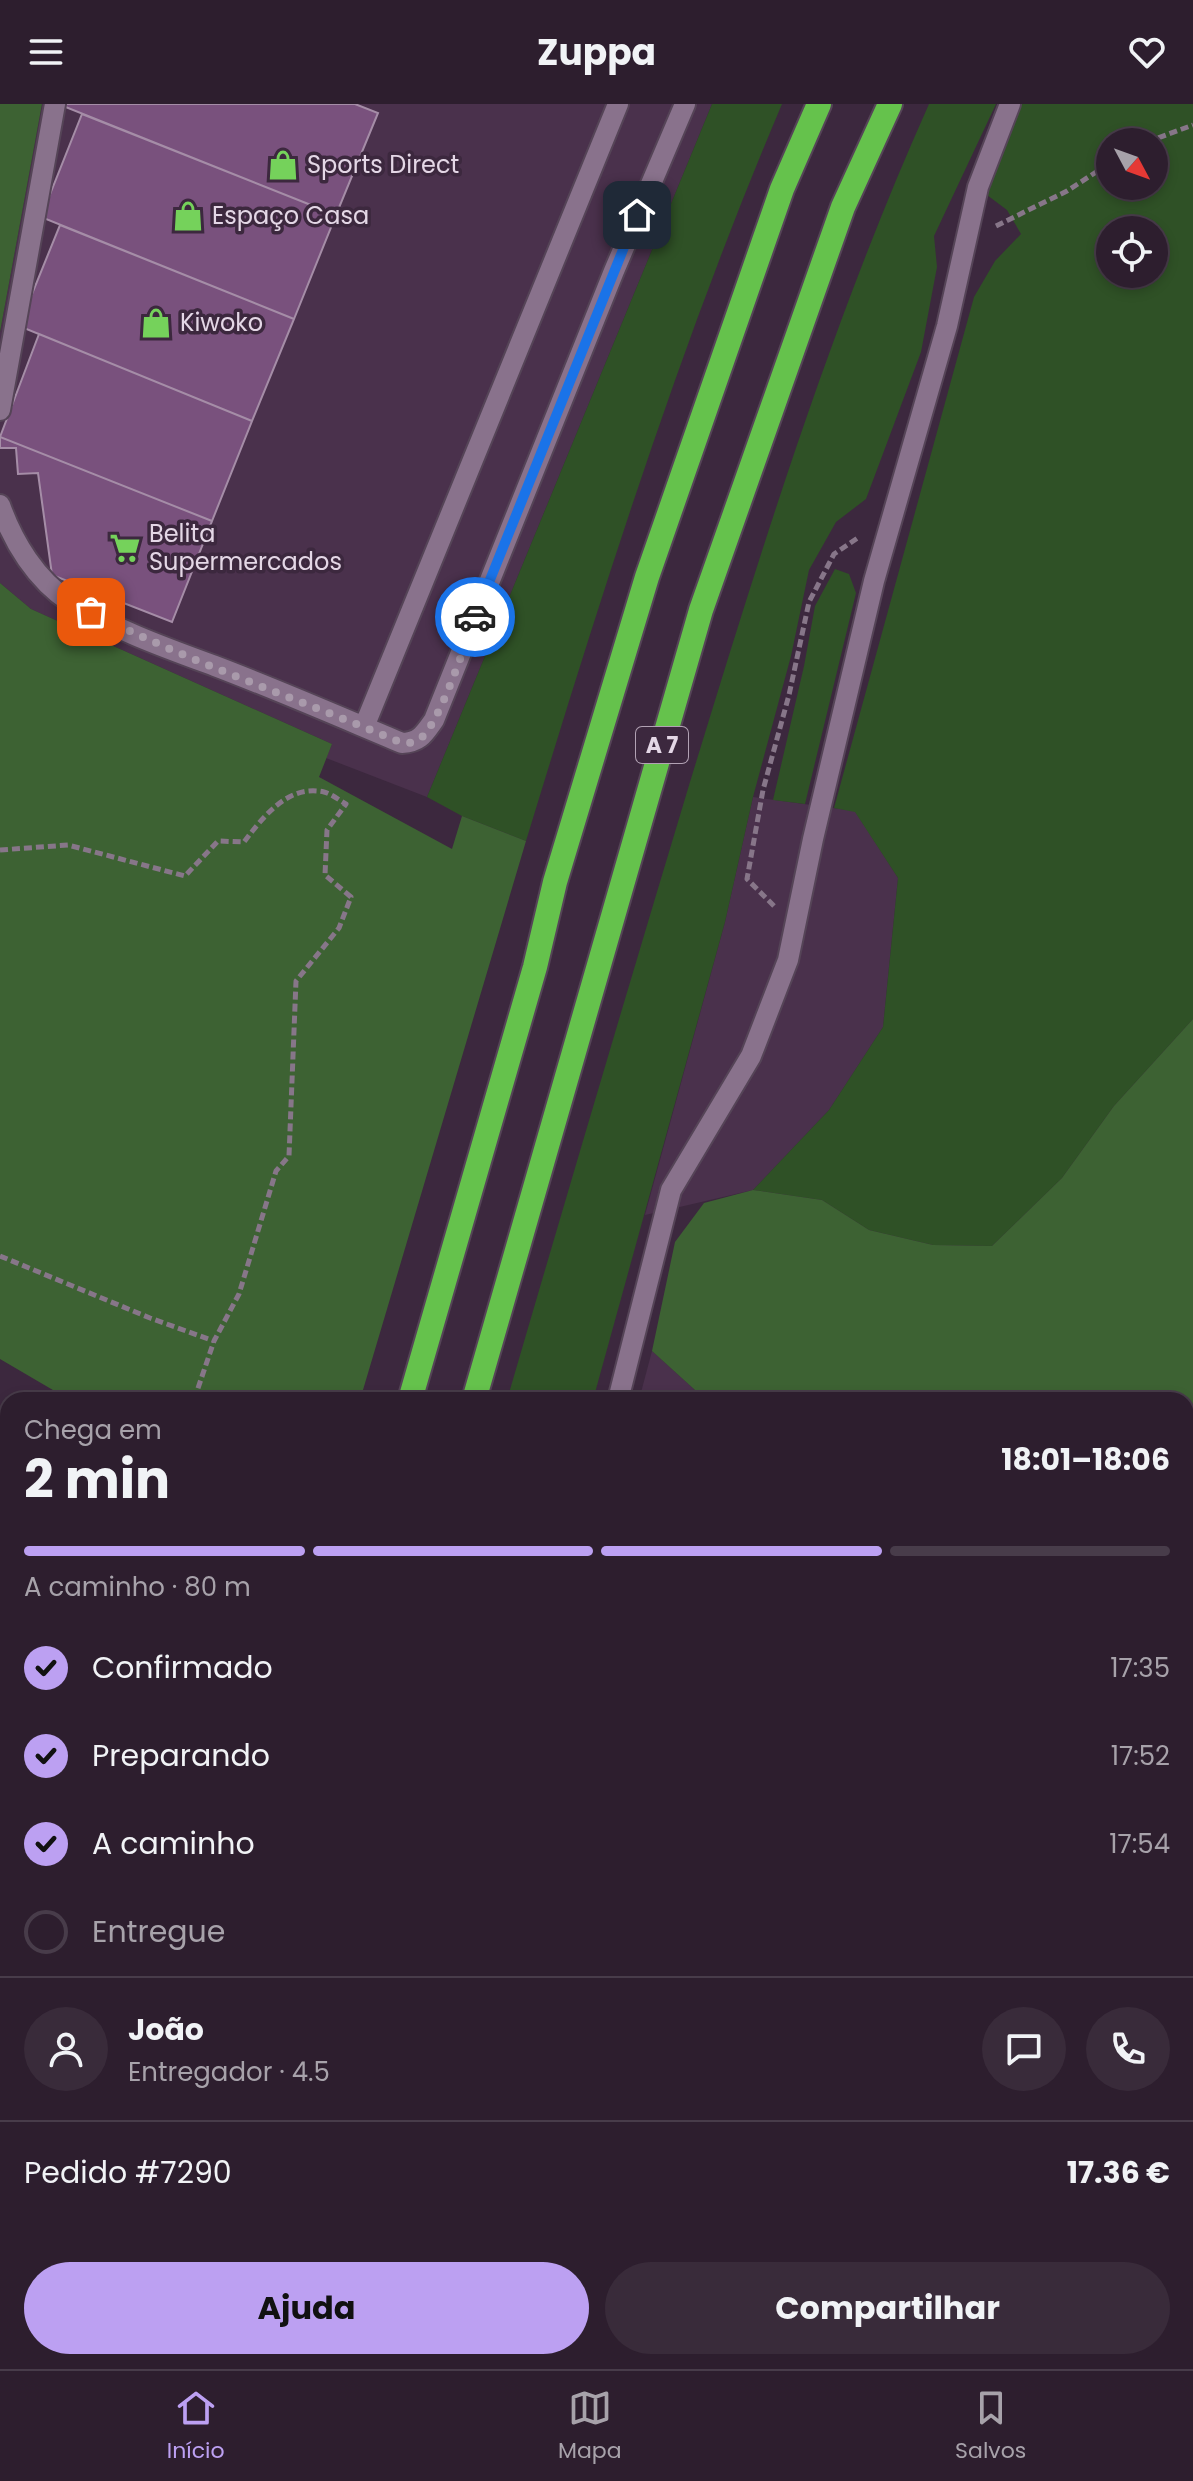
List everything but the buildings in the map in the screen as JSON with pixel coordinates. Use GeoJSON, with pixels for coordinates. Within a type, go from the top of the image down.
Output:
{"type":"FeatureCollection","features":[{"type":"Feature","properties":{"kind":"highway","name":"A 7"},"geometry":{"type":"LineString","coordinates":[[412,1392],[535,967],[555,882],[647,577],[782,189],[819,104]]}},
{"type":"Feature","properties":{"kind":"highway","name":"A 7"},"geometry":{"type":"LineString","coordinates":[[476,1392],[701,610],[843,207],[890,104]]}},
{"type":"Feature","properties":{"kind":"street"},"geometry":{"type":"LineString","coordinates":[[0,410],[55,104]]}},
{"type":"Feature","properties":{"kind":"street"},"geometry":{"type":"LineString","coordinates":[[364,727],[618,104]]}},
{"type":"Feature","properties":{"kind":"street"},"geometry":{"type":"LineString","coordinates":[[0,505],[11,536],[33,568],[69,601],[157,646],[402,743],[414,743],[423,737],[434,720],[614,271],[685,104]]}},
{"type":"Feature","properties":{"kind":"street"},"geometry":{"type":"LineString","coordinates":[[620,1392],[671,1190],[751,1056],[788,960],[874,581],[947,326],[978,187],[1010,104]]}},
{"type":"Feature","properties":{"kind":"path"},"geometry":{"type":"LineString","coordinates":[[1168,134],[1193,125]]}},
{"type":"Feature","properties":{"kind":"path"},"geometry":{"type":"LineString","coordinates":[[966,241],[1067,191],[1096,172]]}},
{"type":"Feature","properties":{"kind":"path"},"geometry":{"type":"LineString","coordinates":[[795,927],[747,879],[763,790],[789,695],[809,602],[834,554],[893,514]]}},
{"type":"Feature","properties":{"kind":"path"},"geometry":{"type":"LineString","coordinates":[[0,850],[68,845],[185,876],[218,841],[244,842],[268,810],[301,792],[325,792],[346,804],[327,830],[325,875],[351,897],[339,928],[296,981],[289,1156],[276,1171],[239,1294],[214,1341],[197,1392]]}},
{"type":"Feature","properties":{"kind":"path"},"geometry":{"type":"LineString","coordinates":[[0,1256],[214,1341]]}},
{"type":"Feature","properties":{"kind":"shaded area"},"geometry":{"type":"Polygon","coordinates":[[[42,104],[712,104],[427,797],[326,758],[332,744],[31,609],[0,583],[0,332],[42,104]]]}},
{"type":"Feature","properties":{"kind":"shaded area"},"geometry":{"type":"Polygon","coordinates":[[[753,797],[855,811],[898,878],[883,1027],[829,1110],[753,1190],[645,1215],[725,922],[753,797]]]}},
{"type":"Feature","properties":{"kind":"shaded area"},"geometry":{"type":"Polygon","coordinates":[[[652,1351],[697,1392],[641,1392],[652,1351]]]}},
{"type":"Feature","properties":{"kind":"green space"},"geometry":{"type":"Polygon","coordinates":[[[0,104],[42,104],[0,332],[0,104]]]}},
{"type":"Feature","properties":{"kind":"green space"},"geometry":{"type":"Polygon","coordinates":[[[712,104],[782,104],[710,285],[644,469],[526,841],[462,816],[427,797],[712,104]]]}},
{"type":"Feature","properties":{"kind":"green space"},"geometry":{"type":"Polygon","coordinates":[[[929,104],[996,104],[934,236],[937,267],[921,352],[866,499],[836,522],[809,570],[791,656],[753,797],[725,922],[595,1392],[509,1392],[743,610],[829,354],[893,187],[929,104]]]}},
{"type":"Feature","properties":{"kind":"green space"},"geometry":{"type":"Polygon","coordinates":[[[1022,104],[1193,104],[1193,1019],[1114,1106],[1062,1178],[992,1246],[933,1245],[869,1230],[822,1200],[753,1190],[829,1110],[883,1027],[898,878],[855,812],[834,808],[974,297],[995,261],[1021,234],[1007,210],[987,195],[1022,104]]]}},
{"type":"Feature","properties":{"kind":"green space"},"geometry":{"type":"Polygon","coordinates":[[[835,569],[849,574],[856,593],[805,804],[773,800],[815,606],[835,569]]]}},
{"type":"Feature","properties":{"kind":"green space"},"geometry":{"type":"Polygon","coordinates":[[[0,583],[31,609],[332,744],[319,777],[452,849],[462,816],[526,841],[362,1392],[56,1392],[0,1359],[0,583]]]}},
{"type":"Feature","properties":{"kind":"green space"},"geometry":{"type":"Polygon","coordinates":[[[1193,1019],[1193,1392],[697,1392],[652,1351],[675,1242],[704,1203],[753,1190],[822,1200],[869,1230],[933,1245],[992,1246],[1062,1178],[1114,1106],[1193,1019]]]}},
{"type":"Feature","properties":{"kind":"way so far"},"geometry":{"type":"LineString","coordinates":[[91,612],[157,646],[216,666],[402,743],[414,743],[423,737],[434,720],[475,617]]}},
{"type":"Feature","properties":{"kind":"place","name":"Sports Direct"},"geometry":{"type":"Point","coordinates":[283,165]}},
{"type":"Feature","properties":{"kind":"place","name":"Espaço Casa"},"geometry":{"type":"Point","coordinates":[188,216]}},
{"type":"Feature","properties":{"kind":"place","name":"Kiwoko"},"geometry":{"type":"Point","coordinates":[156,323]}},
{"type":"Feature","properties":{"kind":"place","name":"Belita Supermercados"},"geometry":{"type":"Point","coordinates":[125,548]}},
{"type":"Feature","properties":{"kind":"route"},"geometry":{"type":"LineString","coordinates":[[475,617],[637,215]]}}]}
